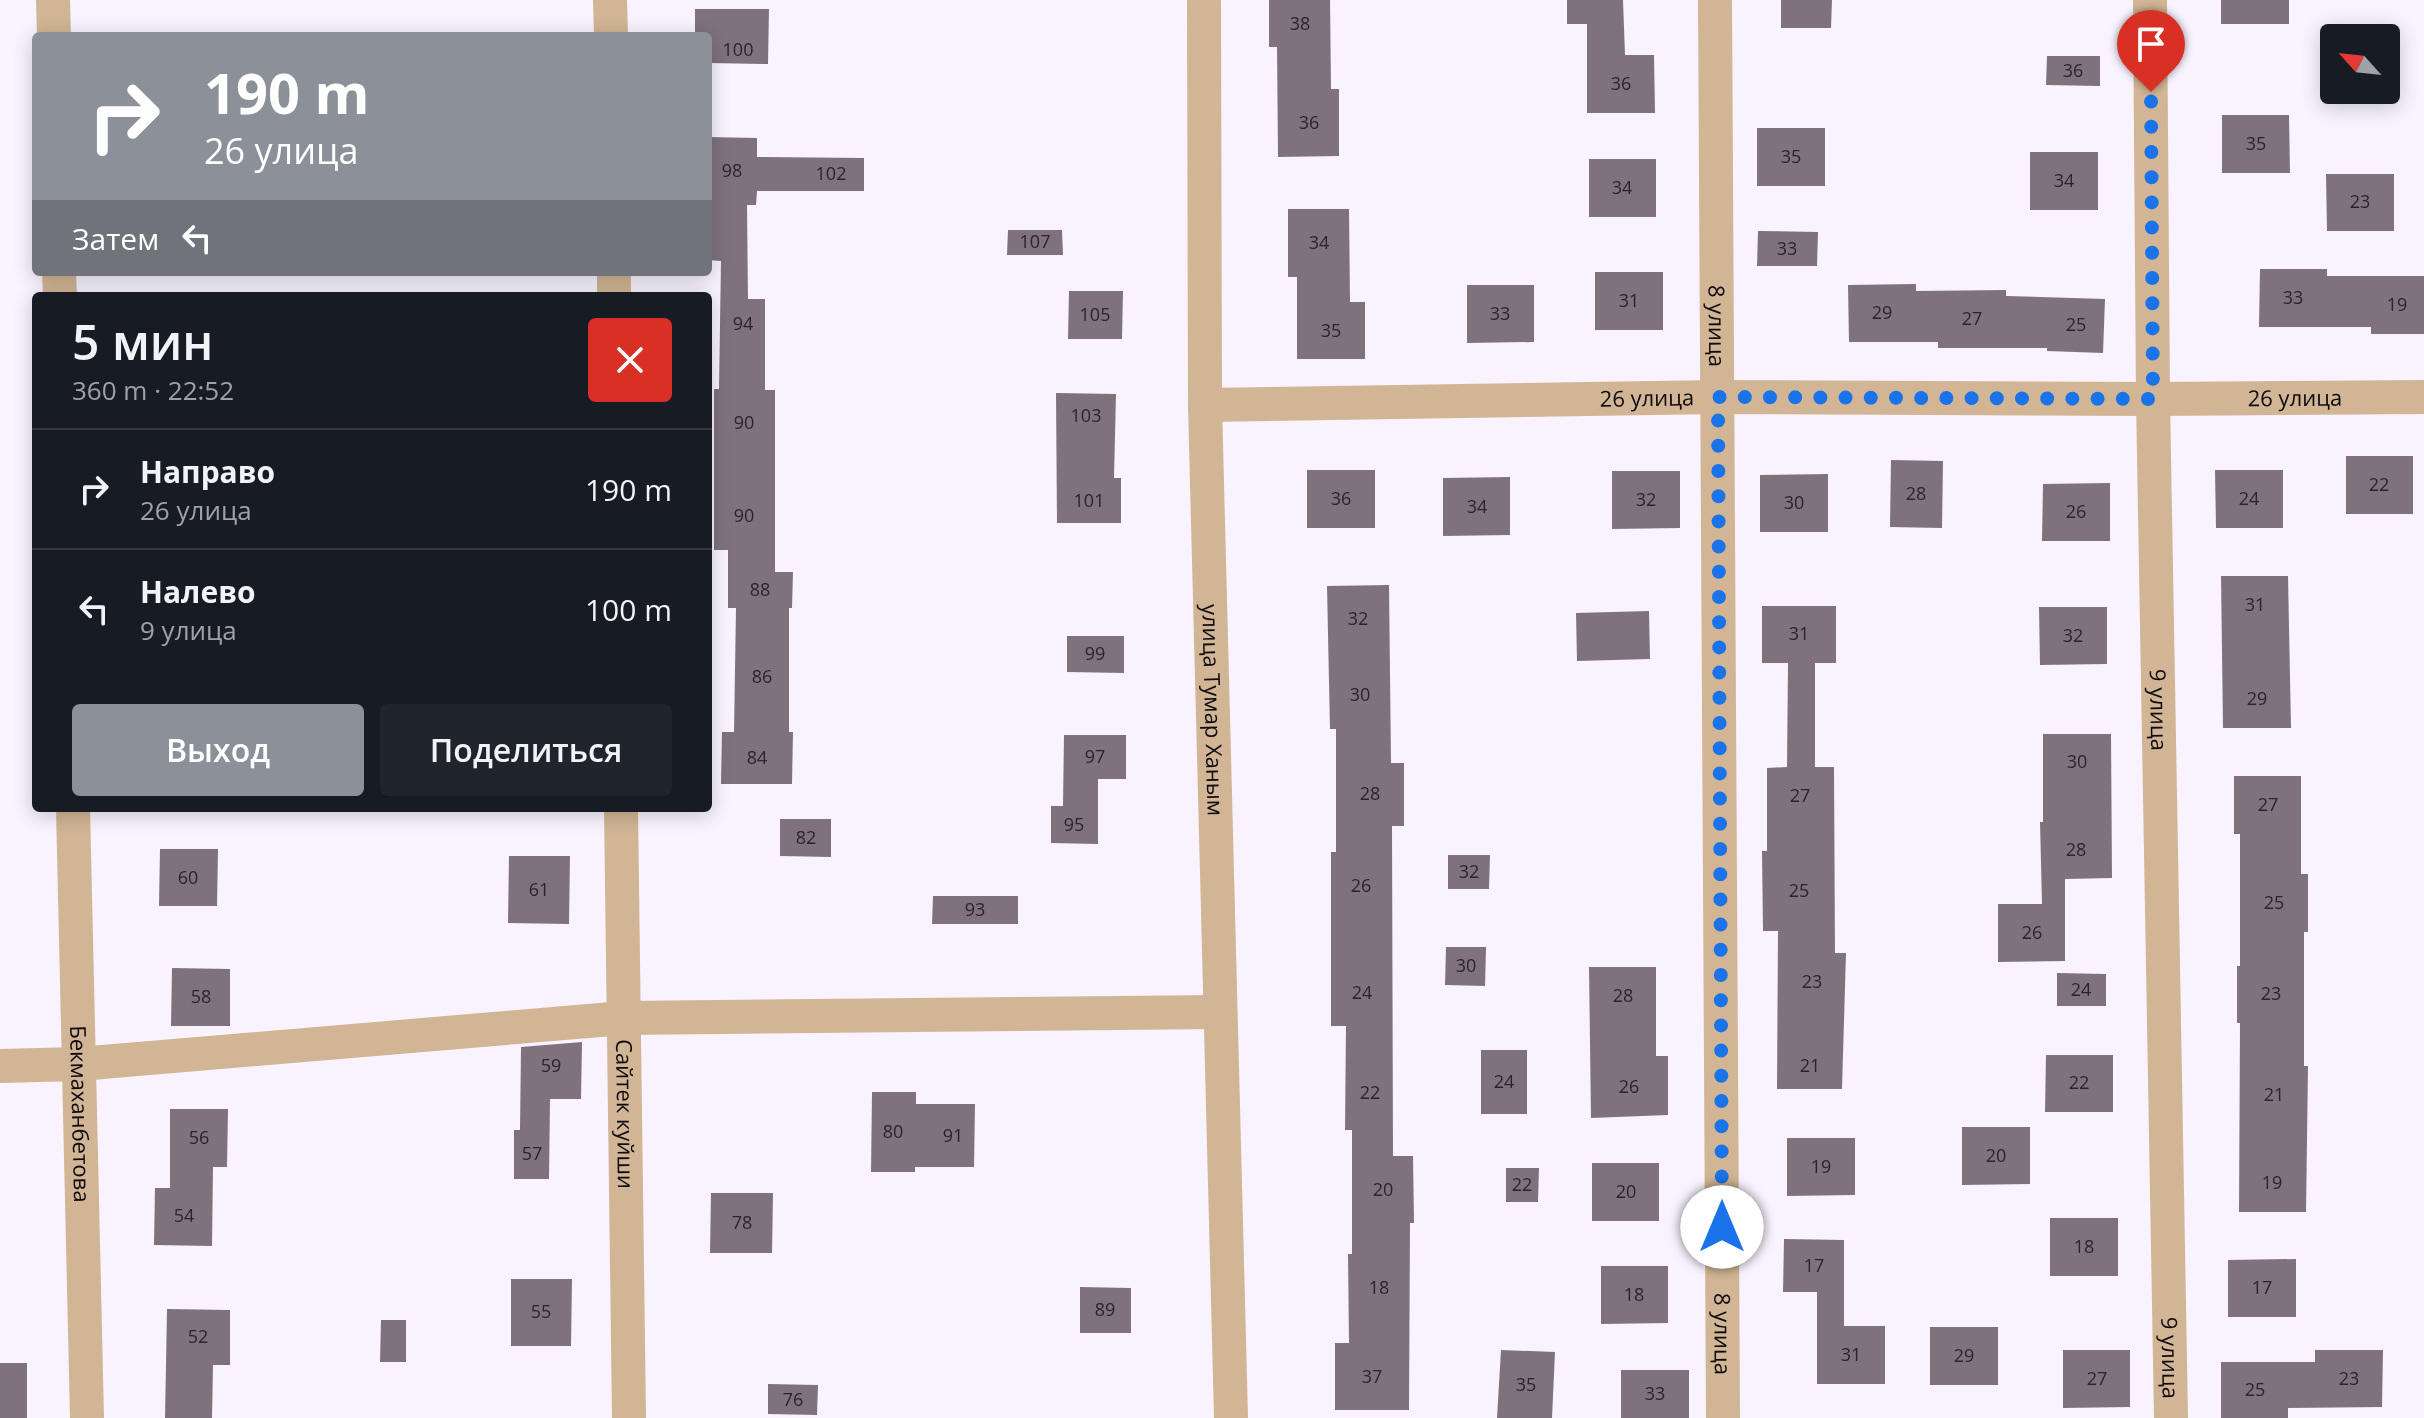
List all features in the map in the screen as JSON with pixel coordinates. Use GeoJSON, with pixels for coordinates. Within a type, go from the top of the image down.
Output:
{"type":"FeatureCollection","features":[{"type":"Feature","properties":{"kind":"street"},"geometry":{"type":"LineString","coordinates":[[53,0],[54,32]]}},
{"type":"Feature","properties":{"kind":"street"},"geometry":{"type":"LineString","coordinates":[[610,0],[611,32]]}},
{"type":"Feature","properties":{"kind":"street","name":"улица Тумар Ханым"},"geometry":{"type":"LineString","coordinates":[[1204,0],[1205,405],[1231,1418]]}},
{"type":"Feature","properties":{"kind":"street","name":"8 улица"},"geometry":{"type":"LineString","coordinates":[[1715,0],[1723,1418]]}},
{"type":"Feature","properties":{"kind":"street","name":"9 улица"},"geometry":{"type":"LineString","coordinates":[[2150,0],[2153,399],[2171,1418]]}},
{"type":"Feature","properties":{"kind":"street","name":"26 улица"},"geometry":{"type":"LineString","coordinates":[[1205,405],[1718,397],[2424,397]]}},
{"type":"Feature","properties":{"kind":"street","name":"Бекмаханбетова"},"geometry":{"type":"LineString","coordinates":[[73,812],[87,1418]]}},
{"type":"Feature","properties":{"kind":"street","name":"Сайтек куйши"},"geometry":{"type":"LineString","coordinates":[[621,812],[629,1418]]}},
{"type":"Feature","properties":{"kind":"street"},"geometry":{"type":"LineString","coordinates":[[0,1066],[79,1064],[624,1018],[1220,1012]]}},
{"type":"Feature","properties":{"kind":"building"},"geometry":{"type":"Polygon","coordinates":[[[1269,0],[1330,0],[1331,89],[1339,89],[1339,156],[1278,157],[1277,47],[1269,47],[1269,0]]]}},
{"type":"Feature","properties":{"kind":"building"},"geometry":{"type":"Polygon","coordinates":[[[1567,0],[1623,0],[1625,55],[1654,55],[1655,113],[1587,113],[1587,24],[1567,24],[1567,0]]]}},
{"type":"Feature","properties":{"kind":"building"},"geometry":{"type":"Polygon","coordinates":[[[1781,0],[1832,0],[1831,28],[1781,28],[1781,0]]]}},
{"type":"Feature","properties":{"kind":"building"},"geometry":{"type":"Polygon","coordinates":[[[2221,0],[2289,0],[2289,24],[2221,24],[2221,0]]]}},
{"type":"Feature","properties":{"kind":"building"},"geometry":{"type":"Polygon","coordinates":[[[695,9],[769,9],[768,64],[712,63],[712,32],[695,32],[695,9]]]}},
{"type":"Feature","properties":{"kind":"building"},"geometry":{"type":"Polygon","coordinates":[[[2047,56],[2100,56],[2100,86],[2046,85],[2047,56]]]}},
{"type":"Feature","properties":{"kind":"building"},"geometry":{"type":"Polygon","coordinates":[[[2222,115],[2289,115],[2290,173],[2222,173],[2222,115]]]}},
{"type":"Feature","properties":{"kind":"building"},"geometry":{"type":"Polygon","coordinates":[[[1757,128],[1825,128],[1825,186],[1757,186],[1757,128]]]}},
{"type":"Feature","properties":{"kind":"building"},"geometry":{"type":"Polygon","coordinates":[[[712,137],[757,138],[757,157],[864,158],[864,191],[757,191],[756,205],[747,205],[748,299],[765,299],[765,390],[775,390],[775,572],[793,572],[792,608],[789,608],[792,784],[721,784],[722,732],[734,732],[736,608],[728,608],[728,550],[714,550],[714,389],[719,389],[721,261],[712,260],[712,137]]]}},
{"type":"Feature","properties":{"kind":"building"},"geometry":{"type":"Polygon","coordinates":[[[2030,152],[2098,152],[2098,210],[2030,210],[2030,152]]]}},
{"type":"Feature","properties":{"kind":"building"},"geometry":{"type":"Polygon","coordinates":[[[1589,159],[1656,159],[1656,217],[1589,217],[1589,159]]]}},
{"type":"Feature","properties":{"kind":"building"},"geometry":{"type":"Polygon","coordinates":[[[2326,174],[2394,174],[2394,231],[2327,231],[2326,174]]]}},
{"type":"Feature","properties":{"kind":"building"},"geometry":{"type":"Polygon","coordinates":[[[1288,209],[1349,209],[1350,302],[1365,302],[1365,359],[1297,359],[1297,277],[1288,277],[1288,209]]]}},
{"type":"Feature","properties":{"kind":"building"},"geometry":{"type":"Polygon","coordinates":[[[1008,230],[1062,230],[1063,255],[1007,255],[1008,230]]]}},
{"type":"Feature","properties":{"kind":"building"},"geometry":{"type":"Polygon","coordinates":[[[1758,231],[1818,232],[1817,266],[1757,266],[1758,231]]]}},
{"type":"Feature","properties":{"kind":"building"},"geometry":{"type":"Polygon","coordinates":[[[2260,269],[2327,269],[2327,276],[2424,276],[2424,334],[2371,334],[2371,327],[2259,327],[2260,269]]]}},
{"type":"Feature","properties":{"kind":"building"},"geometry":{"type":"Polygon","coordinates":[[[1595,272],[1663,272],[1663,330],[1595,330],[1595,272]]]}},
{"type":"Feature","properties":{"kind":"building"},"geometry":{"type":"Polygon","coordinates":[[[1916,284],[1916,291],[2006,290],[2006,296],[2105,299],[2103,353],[2047,351],[2047,348],[1938,348],[1938,342],[1849,342],[1848,285],[1916,284]]]}},
{"type":"Feature","properties":{"kind":"building"},"geometry":{"type":"Polygon","coordinates":[[[1467,285],[1534,285],[1534,342],[1467,343],[1467,285]]]}},
{"type":"Feature","properties":{"kind":"building"},"geometry":{"type":"Polygon","coordinates":[[[1069,291],[1123,291],[1122,339],[1068,339],[1069,291]]]}},
{"type":"Feature","properties":{"kind":"building"},"geometry":{"type":"Polygon","coordinates":[[[1056,393],[1116,394],[1114,478],[1121,478],[1121,523],[1057,523],[1056,393]]]}},
{"type":"Feature","properties":{"kind":"building"},"geometry":{"type":"Polygon","coordinates":[[[2346,456],[2413,456],[2413,514],[2346,514],[2346,456]]]}},
{"type":"Feature","properties":{"kind":"building"},"geometry":{"type":"Polygon","coordinates":[[[1891,460],[1943,461],[1942,528],[1890,527],[1891,460]]]}},
{"type":"Feature","properties":{"kind":"building"},"geometry":{"type":"Polygon","coordinates":[[[1307,470],[1375,470],[1375,528],[1307,528],[1307,470]]]}},
{"type":"Feature","properties":{"kind":"building"},"geometry":{"type":"Polygon","coordinates":[[[2215,470],[2283,470],[2283,528],[2216,528],[2215,470]]]}},
{"type":"Feature","properties":{"kind":"building"},"geometry":{"type":"Polygon","coordinates":[[[1612,471],[1680,471],[1680,528],[1612,529],[1612,471]]]}},
{"type":"Feature","properties":{"kind":"building"},"geometry":{"type":"Polygon","coordinates":[[[1828,474],[1828,532],[1760,532],[1760,475],[1828,474]]]}},
{"type":"Feature","properties":{"kind":"building"},"geometry":{"type":"Polygon","coordinates":[[[1510,477],[1510,535],[1443,536],[1443,478],[1510,477]]]}},
{"type":"Feature","properties":{"kind":"building"},"geometry":{"type":"Polygon","coordinates":[[[2110,483],[2110,541],[2042,541],[2043,484],[2110,483]]]}},
{"type":"Feature","properties":{"kind":"building"},"geometry":{"type":"Polygon","coordinates":[[[2221,576],[2288,576],[2291,728],[2223,728],[2221,576]]]}},
{"type":"Feature","properties":{"kind":"building"},"geometry":{"type":"Polygon","coordinates":[[[1389,585],[1391,763],[1404,763],[1404,826],[1392,826],[1393,1156],[1413,1156],[1409,1410],[1335,1410],[1335,1343],[1349,1343],[1352,1130],[1345,1130],[1346,1026],[1331,1026],[1331,852],[1336,852],[1336,729],[1330,729],[1327,586],[1389,585]]]}},
{"type":"Feature","properties":{"kind":"building"},"geometry":{"type":"Polygon","coordinates":[[[1762,606],[1836,606],[1836,663],[1815,663],[1815,767],[1834,767],[1835,953],[1846,953],[1842,1089],[1777,1089],[1778,931],[1763,931],[1762,851],[1767,851],[1767,768],[1787,767],[1788,663],[1762,663],[1762,606]]]}},
{"type":"Feature","properties":{"kind":"building"},"geometry":{"type":"Polygon","coordinates":[[[2039,607],[2107,607],[2107,664],[2040,665],[2039,607]]]}},
{"type":"Feature","properties":{"kind":"building"},"geometry":{"type":"Polygon","coordinates":[[[1649,611],[1650,659],[1577,661],[1576,613],[1649,611]]]}},
{"type":"Feature","properties":{"kind":"building"},"geometry":{"type":"Polygon","coordinates":[[[1067,636],[1124,636],[1124,673],[1067,672],[1067,636]]]}},
{"type":"Feature","properties":{"kind":"building"},"geometry":{"type":"Polygon","coordinates":[[[2043,734],[2111,734],[2112,878],[2065,879],[2065,961],[1998,962],[1998,904],[2042,904],[2040,822],[2043,822],[2043,734]]]}},
{"type":"Feature","properties":{"kind":"building"},"geometry":{"type":"Polygon","coordinates":[[[1064,735],[1126,735],[1126,779],[1098,779],[1098,844],[1051,843],[1051,806],[1063,806],[1064,735]]]}},
{"type":"Feature","properties":{"kind":"building"},"geometry":{"type":"Polygon","coordinates":[[[2234,776],[2301,776],[2301,874],[2308,874],[2308,932],[2304,932],[2304,1066],[2308,1066],[2306,1212],[2239,1212],[2240,1023],[2237,1023],[2237,966],[2240,966],[2240,834],[2234,834],[2234,776]]]}},
{"type":"Feature","properties":{"kind":"building"},"geometry":{"type":"Polygon","coordinates":[[[780,819],[831,819],[831,857],[780,856],[780,819]]]}},
{"type":"Feature","properties":{"kind":"building"},"geometry":{"type":"Polygon","coordinates":[[[160,849],[218,849],[217,906],[159,906],[160,849]]]}},
{"type":"Feature","properties":{"kind":"building"},"geometry":{"type":"Polygon","coordinates":[[[1448,855],[1490,855],[1489,889],[1448,889],[1448,855]]]}},
{"type":"Feature","properties":{"kind":"building"},"geometry":{"type":"Polygon","coordinates":[[[509,856],[570,856],[569,924],[508,923],[509,856]]]}},
{"type":"Feature","properties":{"kind":"building"},"geometry":{"type":"Polygon","coordinates":[[[933,896],[1018,896],[1018,924],[932,924],[933,896]]]}},
{"type":"Feature","properties":{"kind":"building"},"geometry":{"type":"Polygon","coordinates":[[[1446,947],[1486,947],[1485,986],[1445,985],[1446,947]]]}},
{"type":"Feature","properties":{"kind":"building"},"geometry":{"type":"Polygon","coordinates":[[[1589,967],[1656,967],[1656,1056],[1668,1056],[1668,1115],[1591,1118],[1589,967]]]}},
{"type":"Feature","properties":{"kind":"building"},"geometry":{"type":"Polygon","coordinates":[[[172,968],[230,969],[230,1026],[171,1026],[172,968]]]}},
{"type":"Feature","properties":{"kind":"building"},"geometry":{"type":"Polygon","coordinates":[[[2057,973],[2106,974],[2106,1006],[2057,1006],[2057,973]]]}},
{"type":"Feature","properties":{"kind":"building"},"geometry":{"type":"Polygon","coordinates":[[[582,1042],[581,1099],[550,1099],[549,1179],[514,1179],[514,1130],[520,1130],[521,1047],[582,1042]]]}},
{"type":"Feature","properties":{"kind":"building"},"geometry":{"type":"Polygon","coordinates":[[[1481,1050],[1527,1050],[1527,1114],[1481,1114],[1481,1050]]]}},
{"type":"Feature","properties":{"kind":"building"},"geometry":{"type":"Polygon","coordinates":[[[2046,1055],[2113,1055],[2113,1112],[2045,1112],[2046,1055]]]}},
{"type":"Feature","properties":{"kind":"building"},"geometry":{"type":"Polygon","coordinates":[[[872,1092],[916,1092],[916,1104],[975,1104],[974,1167],[915,1167],[915,1172],[871,1172],[872,1092]]]}},
{"type":"Feature","properties":{"kind":"building"},"geometry":{"type":"Polygon","coordinates":[[[170,1109],[228,1109],[227,1167],[213,1167],[212,1246],[154,1245],[155,1188],[170,1188],[170,1109]]]}},
{"type":"Feature","properties":{"kind":"building"},"geometry":{"type":"Polygon","coordinates":[[[1962,1127],[2030,1127],[2030,1184],[1962,1185],[1962,1127]]]}},
{"type":"Feature","properties":{"kind":"building"},"geometry":{"type":"Polygon","coordinates":[[[1787,1138],[1855,1138],[1855,1195],[1787,1196],[1787,1138]]]}},
{"type":"Feature","properties":{"kind":"building"},"geometry":{"type":"Polygon","coordinates":[[[1592,1163],[1659,1163],[1659,1221],[1592,1221],[1592,1163]]]}},
{"type":"Feature","properties":{"kind":"building"},"geometry":{"type":"Polygon","coordinates":[[[1506,1168],[1539,1168],[1538,1202],[1506,1202],[1506,1168]]]}},
{"type":"Feature","properties":{"kind":"building"},"geometry":{"type":"Polygon","coordinates":[[[711,1193],[773,1193],[772,1253],[710,1253],[711,1193]]]}},
{"type":"Feature","properties":{"kind":"building"},"geometry":{"type":"Polygon","coordinates":[[[2050,1218],[2118,1218],[2118,1276],[2050,1276],[2050,1218]]]}},
{"type":"Feature","properties":{"kind":"building"},"geometry":{"type":"Polygon","coordinates":[[[1784,1239],[1844,1240],[1844,1326],[1885,1326],[1885,1384],[1817,1384],[1817,1292],[1783,1292],[1784,1239]]]}},
{"type":"Feature","properties":{"kind":"building"},"geometry":{"type":"Polygon","coordinates":[[[2296,1259],[2296,1317],[2228,1317],[2228,1260],[2296,1259]]]}},
{"type":"Feature","properties":{"kind":"building"},"geometry":{"type":"Polygon","coordinates":[[[1601,1266],[1668,1266],[1668,1323],[1601,1324],[1601,1266]]]}},
{"type":"Feature","properties":{"kind":"building"},"geometry":{"type":"Polygon","coordinates":[[[511,1279],[572,1279],[571,1346],[511,1346],[511,1279]]]}},
{"type":"Feature","properties":{"kind":"building"},"geometry":{"type":"Polygon","coordinates":[[[1080,1287],[1131,1288],[1131,1333],[1080,1333],[1080,1287]]]}},
{"type":"Feature","properties":{"kind":"building"},"geometry":{"type":"Polygon","coordinates":[[[167,1309],[230,1310],[230,1365],[213,1365],[212,1418],[165,1418],[167,1309]]]}},
{"type":"Feature","properties":{"kind":"building"},"geometry":{"type":"Polygon","coordinates":[[[381,1320],[406,1320],[406,1362],[380,1362],[381,1320]]]}},
{"type":"Feature","properties":{"kind":"building"},"geometry":{"type":"Polygon","coordinates":[[[1930,1327],[1998,1327],[1998,1385],[1930,1385],[1930,1327]]]}},
{"type":"Feature","properties":{"kind":"building"},"geometry":{"type":"Polygon","coordinates":[[[1501,1350],[1555,1352],[1552,1418],[1497,1418],[1501,1350]]]}},
{"type":"Feature","properties":{"kind":"building"},"geometry":{"type":"Polygon","coordinates":[[[2063,1350],[2130,1350],[2130,1407],[2063,1408],[2063,1350]]]}},
{"type":"Feature","properties":{"kind":"building"},"geometry":{"type":"Polygon","coordinates":[[[2315,1350],[2383,1350],[2382,1407],[2288,1408],[2288,1418],[2221,1418],[2221,1362],[2315,1362],[2315,1350]]]}},
{"type":"Feature","properties":{"kind":"building"},"geometry":{"type":"Polygon","coordinates":[[[0,1363],[27,1363],[27,1418],[0,1418],[0,1363]]]}},
{"type":"Feature","properties":{"kind":"building"},"geometry":{"type":"Polygon","coordinates":[[[1621,1370],[1689,1370],[1689,1418],[1621,1418],[1621,1370]]]}},
{"type":"Feature","properties":{"kind":"building"},"geometry":{"type":"Polygon","coordinates":[[[768,1384],[818,1385],[817,1415],[768,1414],[768,1384]]]}},
{"type":"Feature","properties":{"kind":"route"},"geometry":{"type":"LineString","coordinates":[[1722,1227],[1718,397],[2153,399],[2151,92]]}}]}
